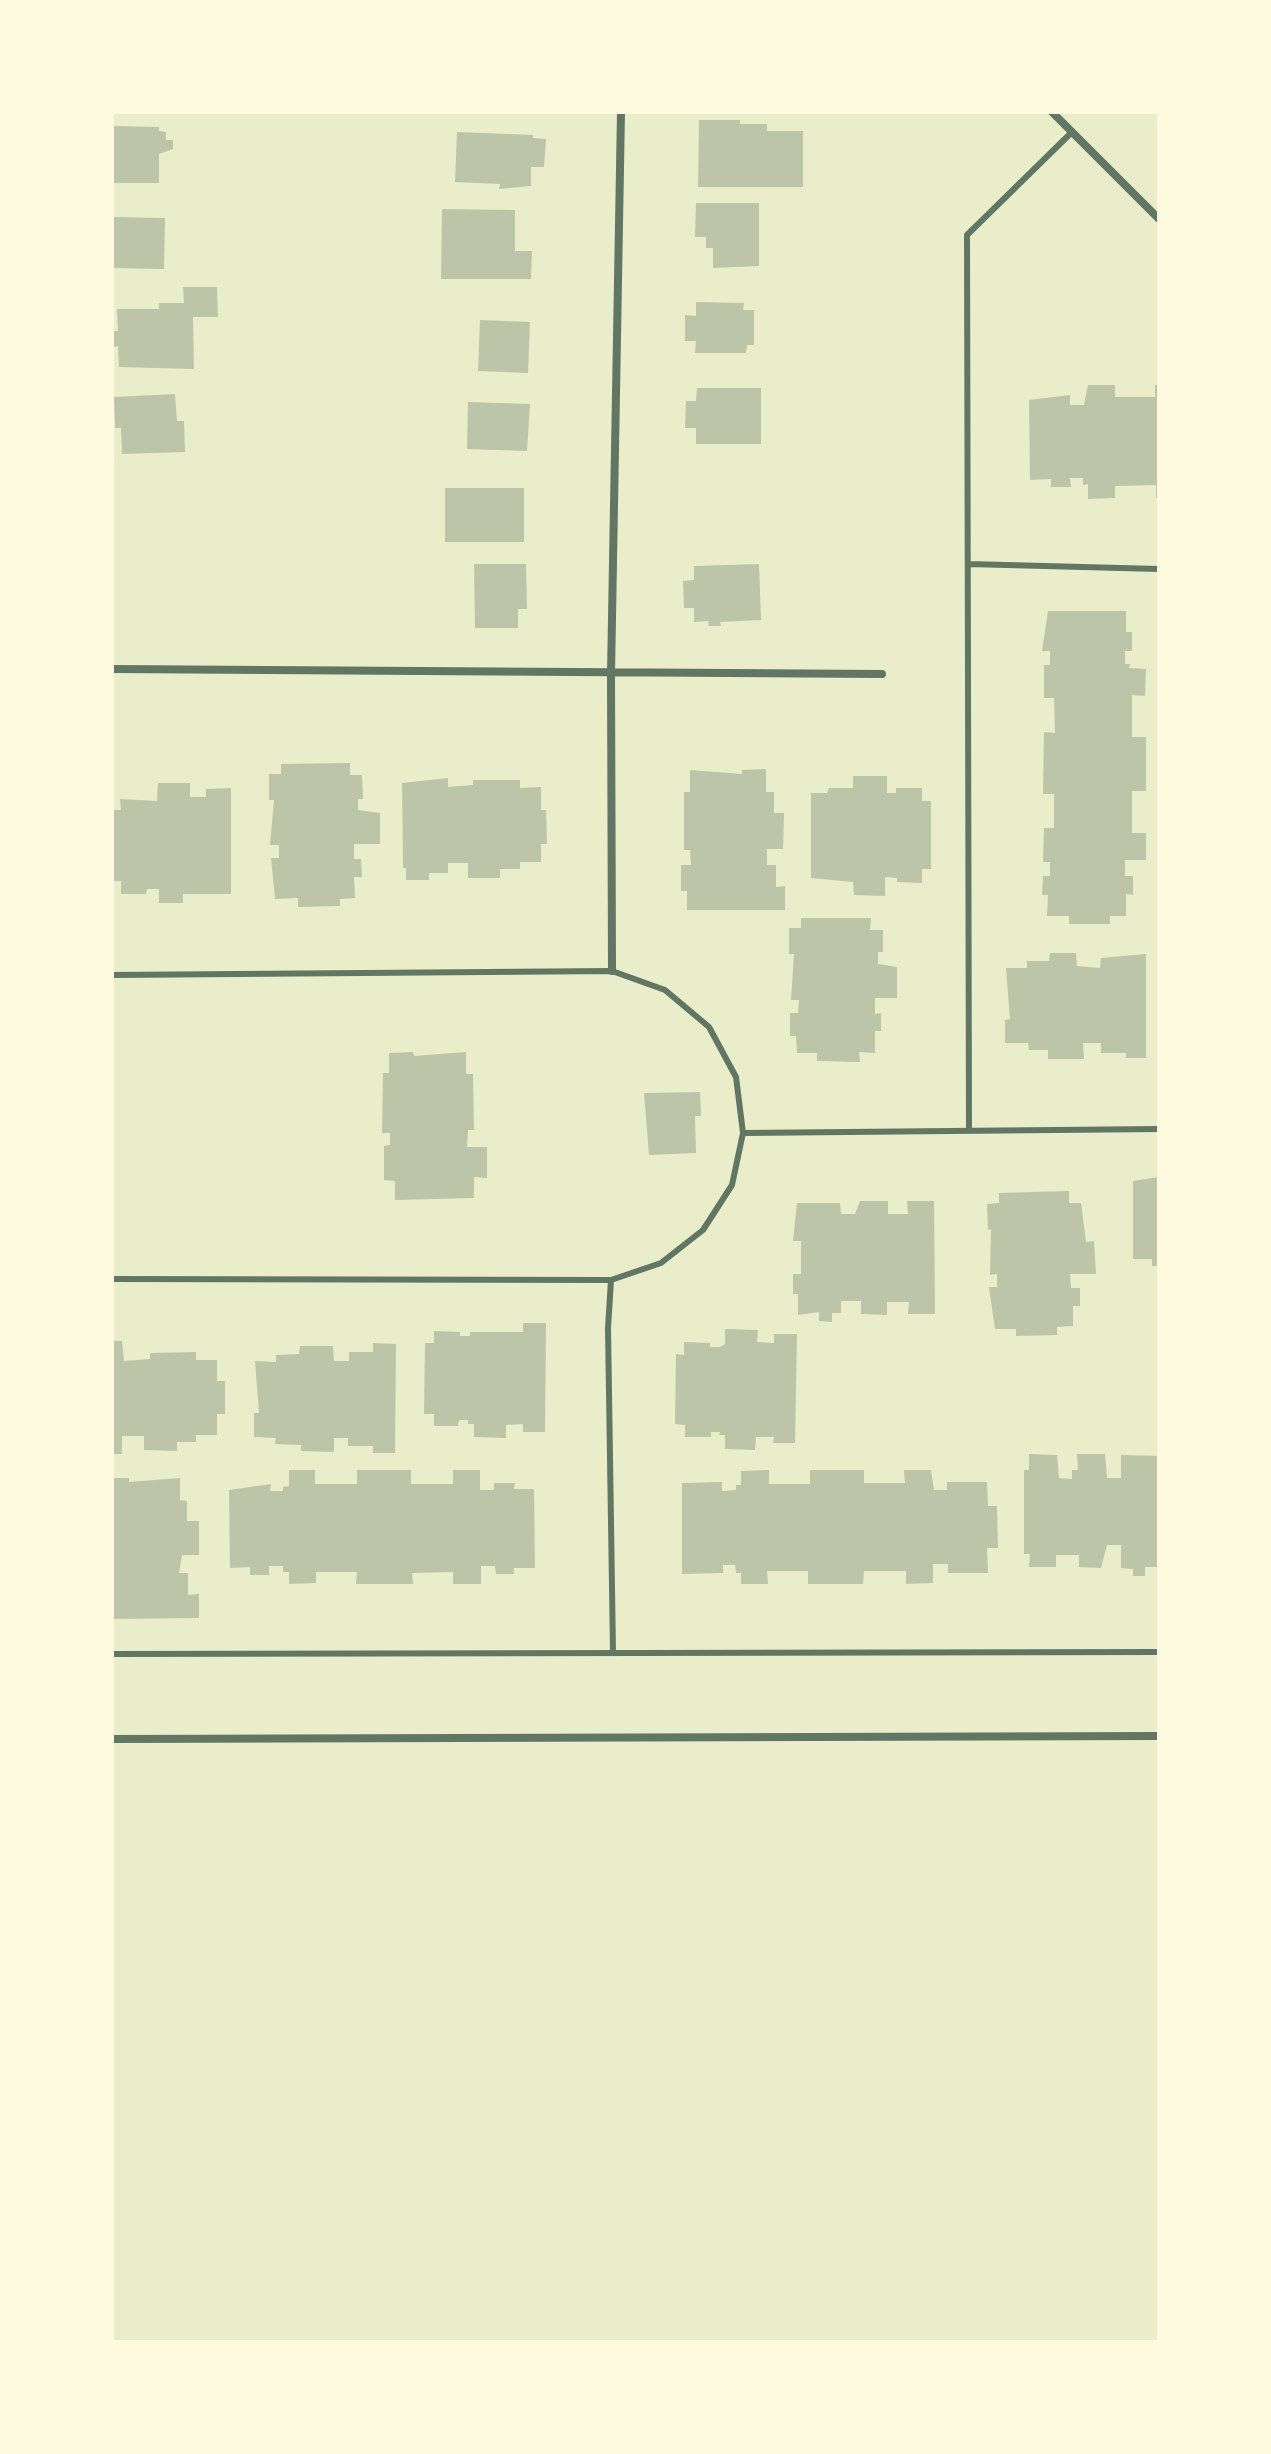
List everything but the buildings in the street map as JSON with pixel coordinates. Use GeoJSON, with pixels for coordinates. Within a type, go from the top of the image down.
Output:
{"type":"FeatureCollection","features":[{"type":"Feature","properties":{"kind":"street"},"geometry":{"type":"LineString","coordinates":[[612,971],[611,674],[621,112]]}},
{"type":"Feature","properties":{"kind":"street"},"geometry":{"type":"LineString","coordinates":[[1052,112],[1159,219]]}},
{"type":"Feature","properties":{"kind":"street"},"geometry":{"type":"LineString","coordinates":[[112,669],[882,674]]}},
{"type":"Feature","properties":{"kind":"street"},"geometry":{"type":"LineString","coordinates":[[112,1739],[1159,1736]]}},
{"type":"Feature","properties":{"kind":"lane"},"geometry":{"type":"LineString","coordinates":[[969,1131],[967,235],[1072,132]]}},
{"type":"Feature","properties":{"kind":"lane"},"geometry":{"type":"LineString","coordinates":[[968,564],[1159,569]]}},
{"type":"Feature","properties":{"kind":"lane"},"geometry":{"type":"LineString","coordinates":[[112,975],[612,971],[665,990],[709,1027],[736,1077],[743,1133],[732,1185],[703,1230],[661,1263],[611,1280],[112,1279]]}},
{"type":"Feature","properties":{"kind":"lane"},"geometry":{"type":"LineString","coordinates":[[743,1133],[1159,1129]]}},
{"type":"Feature","properties":{"kind":"lane"},"geometry":{"type":"LineString","coordinates":[[611,1280],[608,1328],[613,1652]]}},
{"type":"Feature","properties":{"kind":"lane"},"geometry":{"type":"LineString","coordinates":[[112,1654],[1159,1652]]}}]}
